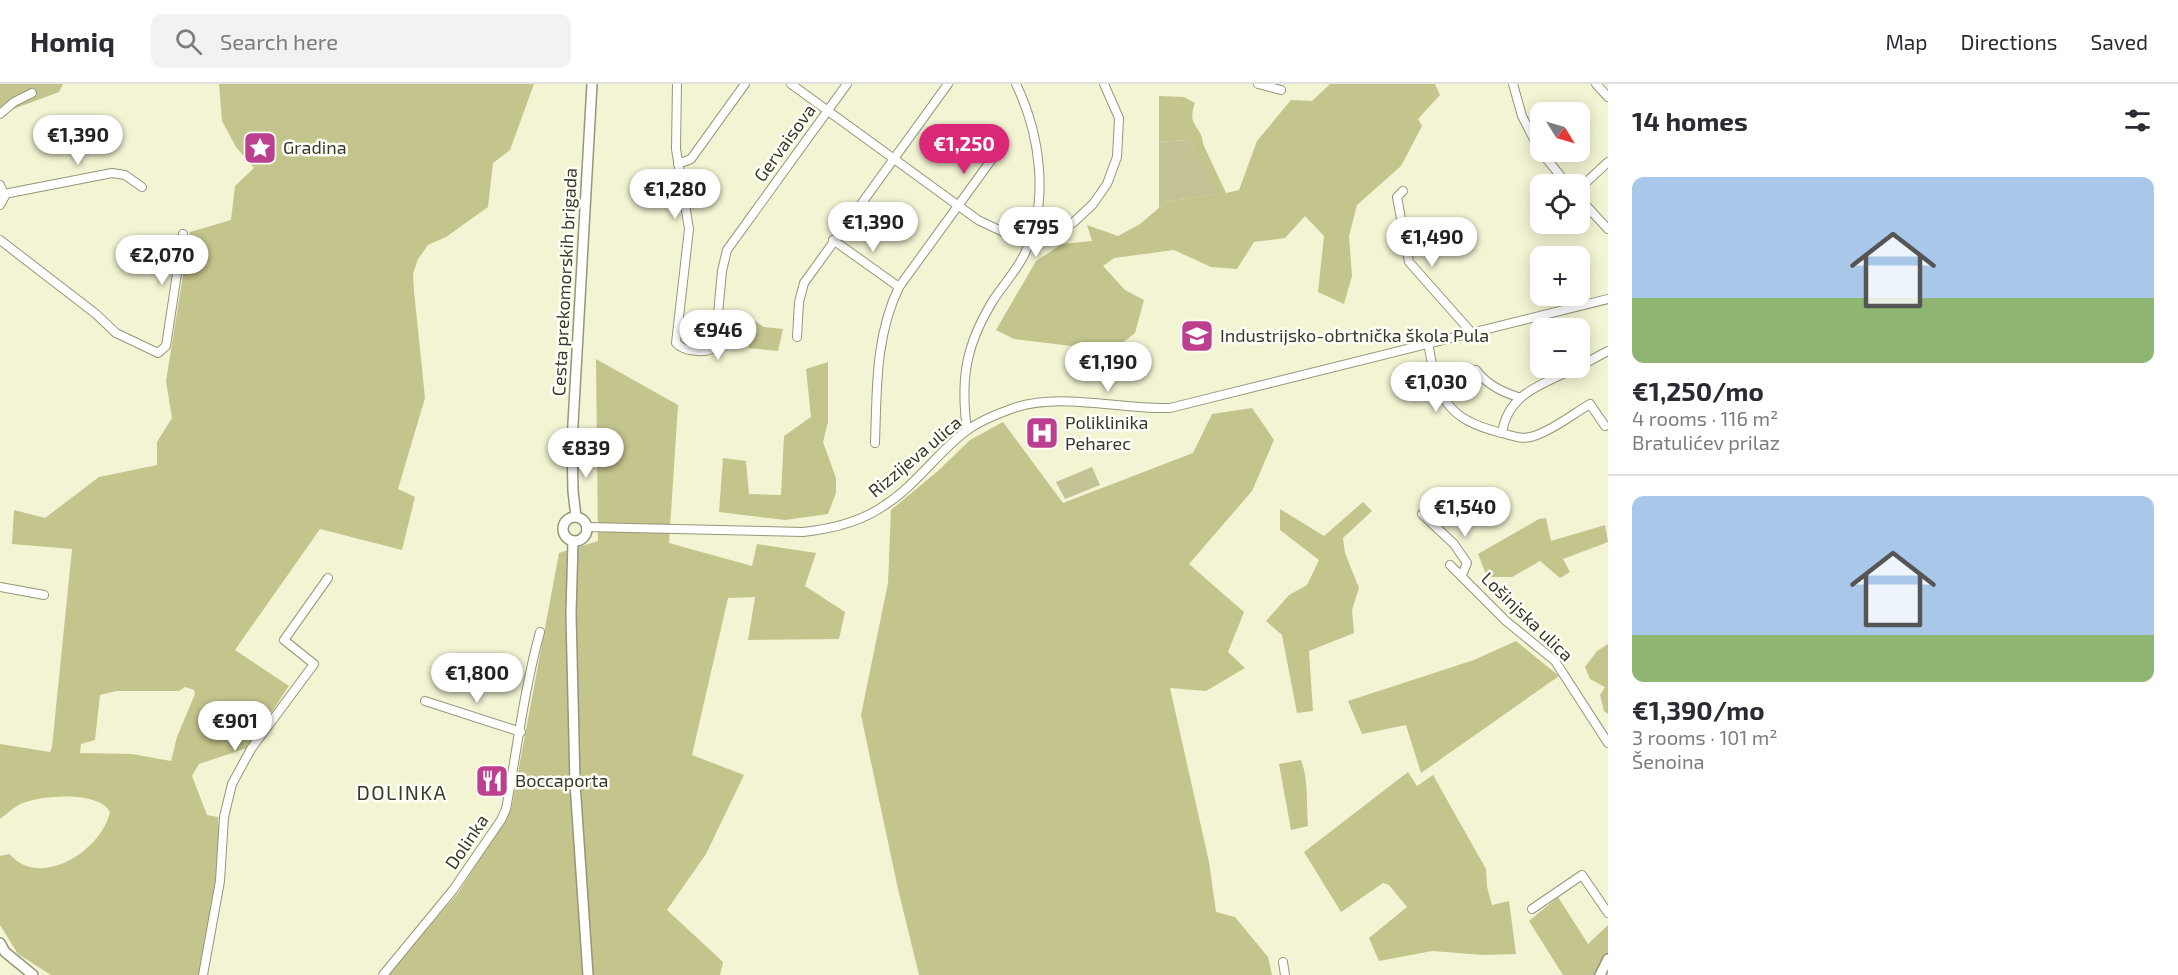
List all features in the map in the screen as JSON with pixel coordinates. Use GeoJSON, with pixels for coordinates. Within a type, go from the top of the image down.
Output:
{"type":"FeatureCollection","features":[{"type":"Feature","properties":{"kind":"main road","name":"Cesta prekomorskih brigada"},"geometry":{"type":"LineString","coordinates":[[576,517],[572,442],[592,84]]}},
{"type":"Feature","properties":{"kind":"main road"},"geometry":{"type":"LineString","coordinates":[[576,517],[584,522],[586,527],[582,538],[573,541],[566,536],[563,528],[567,519],[576,517]]}},
{"type":"Feature","properties":{"kind":"main road"},"geometry":{"type":"LineString","coordinates":[[573,541],[571,614],[575,783],[588,975]]}},
{"type":"Feature","properties":{"kind":"main road"},"geometry":{"type":"LineString","coordinates":[[0,943],[5,952],[33,975]]}},
{"type":"Feature","properties":{"kind":"main road"},"geometry":{"type":"LineString","coordinates":[[1600,975],[1608,959]]}},
{"type":"Feature","properties":{"kind":"street"},"geometry":{"type":"LineString","coordinates":[[677,84],[675,138],[678,164],[691,159],[745,84]]}},
{"type":"Feature","properties":{"kind":"street"},"geometry":{"type":"LineString","coordinates":[[792,84],[957,206],[988,226],[1018,239],[1030,240],[1053,234],[1074,222],[1093,204],[1107,184],[1117,157],[1119,118],[1104,84]]}},
{"type":"Feature","properties":{"kind":"street","name":"Gervaisova"},"geometry":{"type":"LineString","coordinates":[[678,164],[689,229],[676,343],[680,347],[712,350],[722,271],[727,250],[847,84]]}},
{"type":"Feature","properties":{"kind":"street"},"geometry":{"type":"LineString","coordinates":[[797,337],[800,292],[833,240],[948,84]]}},
{"type":"Feature","properties":{"kind":"street"},"geometry":{"type":"LineString","coordinates":[[967,430],[963,381],[970,349],[980,325],[1024,255],[1030,240],[1035,214],[1038,162],[1032,122],[1016,84]]}},
{"type":"Feature","properties":{"kind":"street"},"geometry":{"type":"LineString","coordinates":[[1258,84],[1281,90]]}},
{"type":"Feature","properties":{"kind":"street"},"geometry":{"type":"LineString","coordinates":[[1513,84],[1522,116],[1530,131]]}},
{"type":"Feature","properties":{"kind":"street"},"geometry":{"type":"LineString","coordinates":[[1596,84],[1608,97]]}},
{"type":"Feature","properties":{"kind":"street"},"geometry":{"type":"LineString","coordinates":[[0,114],[14,102],[32,93]]}},
{"type":"Feature","properties":{"kind":"street"},"geometry":{"type":"LineString","coordinates":[[875,443],[880,340],[899,287],[992,159]]}},
{"type":"Feature","properties":{"kind":"street"},"geometry":{"type":"LineString","coordinates":[[1550,162],[1559,174]]}},
{"type":"Feature","properties":{"kind":"street"},"geometry":{"type":"LineString","coordinates":[[1590,179],[1608,162]]}},
{"type":"Feature","properties":{"kind":"street"},"geometry":{"type":"LineString","coordinates":[[4,194],[112,173],[129,176],[142,187]]}},
{"type":"Feature","properties":{"kind":"street"},"geometry":{"type":"LineString","coordinates":[[0,185],[4,194],[0,205]]}},
{"type":"Feature","properties":{"kind":"street"},"geometry":{"type":"LineString","coordinates":[[1403,190],[1396,196],[1409,262],[1471,332]]}},
{"type":"Feature","properties":{"kind":"street"},"geometry":{"type":"LineString","coordinates":[[1590,210],[1608,229]]}},
{"type":"Feature","properties":{"kind":"street"},"geometry":{"type":"LineString","coordinates":[[0,240],[96,314],[116,333],[158,353],[166,346],[183,234]]}},
{"type":"Feature","properties":{"kind":"street"},"geometry":{"type":"LineString","coordinates":[[833,240],[899,287]]}},
{"type":"Feature","properties":{"kind":"street","name":"Rizzijeva ulica"},"geometry":{"type":"LineString","coordinates":[[586,527],[803,532],[825,530],[867,516],[886,505],[928,469],[967,430],[1011,409],[1033,403],[1055,401],[1145,409],[1170,408],[1608,299]]}},
{"type":"Feature","properties":{"kind":"street"},"geometry":{"type":"LineString","coordinates":[[1428,342],[1434,381],[1446,404],[1468,422],[1516,438],[1534,436],[1590,404],[1605,426]]}},
{"type":"Feature","properties":{"kind":"street"},"geometry":{"type":"LineString","coordinates":[[1590,361],[1608,351]]}},
{"type":"Feature","properties":{"kind":"street"},"geometry":{"type":"LineString","coordinates":[[1476,370],[1480,377],[1502,392],[1518,398]]}},
{"type":"Feature","properties":{"kind":"street"},"geometry":{"type":"LineString","coordinates":[[1502,433],[1509,412],[1518,398],[1550,378]]}},
{"type":"Feature","properties":{"kind":"street","name":"Lošinjska ulica"},"geometry":{"type":"LineString","coordinates":[[1422,514],[1454,544],[1467,562],[1462,575]]}},
{"type":"Feature","properties":{"kind":"street","name":"Lošinjska ulica"},"geometry":{"type":"LineString","coordinates":[[1450,565],[1506,621],[1555,661],[1608,743]]}},
{"type":"Feature","properties":{"kind":"street"},"geometry":{"type":"LineString","coordinates":[[203,975],[220,881],[226,800],[251,749],[314,664],[284,640],[328,578]]}},
{"type":"Feature","properties":{"kind":"street"},"geometry":{"type":"LineString","coordinates":[[0,587],[44,595]]}},
{"type":"Feature","properties":{"kind":"street","name":"Dolinka"},"geometry":{"type":"LineString","coordinates":[[382,975],[453,890],[501,820],[506,809],[521,732],[528,674],[540,632]]}},
{"type":"Feature","properties":{"kind":"street"},"geometry":{"type":"LineString","coordinates":[[424,701],[521,732]]}},
{"type":"Feature","properties":{"kind":"street"},"geometry":{"type":"LineString","coordinates":[[1532,909],[1582,875],[1608,913]]}},
{"type":"Feature","properties":{"kind":"street"},"geometry":{"type":"LineString","coordinates":[[1283,962],[1285,975]]}},
{"type":"Feature","properties":{"kind":"green space"},"geometry":{"type":"Polygon","coordinates":[[[0,84],[63,84],[59,92],[0,114],[0,84]]]}},
{"type":"Feature","properties":{"kind":"green space"},"geometry":{"type":"Polygon","coordinates":[[[219,84],[534,84],[510,150],[493,163],[488,207],[446,237],[428,245],[418,259],[413,274],[425,398],[398,489],[415,497],[402,550],[320,529],[235,650],[289,686],[247,748],[199,764],[192,776],[207,815],[218,817],[221,855],[201,975],[51,975],[18,954],[0,925],[0,856],[9,854],[22,864],[37,868],[64,863],[89,847],[106,824],[110,812],[104,805],[95,801],[57,797],[23,803],[0,819],[0,744],[50,752],[52,747],[72,549],[12,544],[14,510],[45,518],[99,477],[157,465],[157,442],[172,418],[166,381],[190,232],[231,220],[235,186],[254,168],[236,147],[222,121],[219,84]],[[185,687],[179,691],[117,691],[100,695],[95,740],[81,744],[80,753],[132,754],[171,761],[177,737],[195,694],[194,690],[185,687]]]}},
{"type":"Feature","properties":{"kind":"green space"},"geometry":{"type":"Polygon","coordinates":[[[1330,84],[1435,84],[1440,95],[1418,119],[1422,126],[1401,166],[1357,205],[1349,236],[1352,276],[1344,304],[1318,292],[1324,236],[1305,216],[1285,238],[1254,242],[1237,269],[1211,267],[1174,250],[1114,258],[1103,266],[1125,290],[1144,300],[1135,333],[1116,348],[1088,348],[1014,339],[996,330],[1036,261],[1062,244],[1092,241],[1087,225],[1118,236],[1140,224],[1166,202],[1218,194],[1189,140],[1159,142],[1159,96],[1184,97],[1195,103],[1193,122],[1226,193],[1239,190],[1257,141],[1291,100],[1312,101],[1330,84]]]}},
{"type":"Feature","properties":{"kind":"green space"},"geometry":{"type":"Polygon","coordinates":[[[1189,140],[1219,194],[1166,202],[1159,208],[1159,142],[1189,140]]]}},
{"type":"Feature","properties":{"kind":"green space"},"geometry":{"type":"Polygon","coordinates":[[[753,320],[764,327],[783,329],[778,351],[748,348],[752,339],[753,320]]]}},
{"type":"Feature","properties":{"kind":"green space"},"geometry":{"type":"Polygon","coordinates":[[[596,359],[678,405],[669,543],[752,566],[757,544],[816,553],[805,586],[845,612],[839,639],[748,640],[755,597],[728,598],[692,755],[744,775],[706,854],[667,910],[723,962],[720,975],[387,975],[458,893],[511,810],[559,553],[598,541],[596,359]]]}},
{"type":"Feature","properties":{"kind":"green space"},"geometry":{"type":"Polygon","coordinates":[[[828,362],[828,422],[823,442],[836,478],[836,493],[828,514],[785,520],[719,512],[723,458],[746,461],[749,494],[781,495],[784,436],[811,417],[806,369],[828,362]]]}},
{"type":"Feature","properties":{"kind":"green space"},"geometry":{"type":"Polygon","coordinates":[[[1252,408],[1274,440],[1252,491],[1189,564],[1244,612],[1228,652],[1245,668],[1206,691],[1170,688],[1209,862],[1216,912],[1235,917],[1268,957],[1272,975],[919,975],[861,715],[888,583],[891,510],[939,470],[970,440],[1003,422],[1063,503],[1193,453],[1212,414],[1252,408]]]}},
{"type":"Feature","properties":{"kind":"green space"},"geometry":{"type":"Polygon","coordinates":[[[1092,467],[1100,485],[1065,499],[1056,482],[1092,467]]]}},
{"type":"Feature","properties":{"kind":"green space"},"geometry":{"type":"Polygon","coordinates":[[[1363,502],[1372,511],[1343,538],[1345,553],[1359,588],[1352,610],[1354,633],[1309,651],[1313,711],[1297,713],[1282,635],[1266,621],[1289,595],[1307,585],[1319,560],[1280,530],[1280,509],[1324,536],[1363,502]]]}},
{"type":"Feature","properties":{"kind":"green space"},"geometry":{"type":"Polygon","coordinates":[[[1546,518],[1551,541],[1605,525],[1608,542],[1563,559],[1570,572],[1560,578],[1540,561],[1512,577],[1487,577],[1478,554],[1539,519],[1546,518]]]}},
{"type":"Feature","properties":{"kind":"green space"},"geometry":{"type":"Polygon","coordinates":[[[1516,641],[1559,676],[1421,773],[1406,725],[1362,734],[1348,701],[1474,660],[1516,641]]]}},
{"type":"Feature","properties":{"kind":"green space"},"geometry":{"type":"Polygon","coordinates":[[[1608,644],[1608,714],[1604,711],[1600,695],[1605,687],[1590,679],[1585,667],[1597,651],[1608,644]]]}},
{"type":"Feature","properties":{"kind":"green space"},"geometry":{"type":"Polygon","coordinates":[[[1301,760],[1306,784],[1308,826],[1291,830],[1279,764],[1301,760]]]}},
{"type":"Feature","properties":{"kind":"green space"},"geometry":{"type":"Polygon","coordinates":[[[1408,772],[1417,786],[1433,775],[1486,869],[1487,887],[1492,905],[1509,901],[1516,954],[1484,955],[1432,951],[1379,961],[1369,938],[1407,907],[1389,885],[1383,883],[1341,912],[1304,852],[1408,772]]]}},
{"type":"Feature","properties":{"kind":"green space"},"geometry":{"type":"Polygon","coordinates":[[[1558,897],[1588,944],[1608,925],[1608,959],[1599,975],[1563,975],[1529,921],[1558,897]]]}},
{"type":"Feature","properties":{"kind":"place","name":"Gradina"},"geometry":{"type":"Point","coordinates":[260,148]}},
{"type":"Feature","properties":{"kind":"place","name":"Industrijsko-obrtnička škola Pula"},"geometry":{"type":"Point","coordinates":[1197,336]}},
{"type":"Feature","properties":{"kind":"place","name":"Poliklinika Peharec"},"geometry":{"type":"Point","coordinates":[1042,433]}},
{"type":"Feature","properties":{"kind":"place","name":"Boccaporta"},"geometry":{"type":"Point","coordinates":[492,781]}},
{"type":"Feature","properties":{"kind":"district","name":"DOLINKA"},"geometry":{"type":"Point","coordinates":[402,793]}}]}
